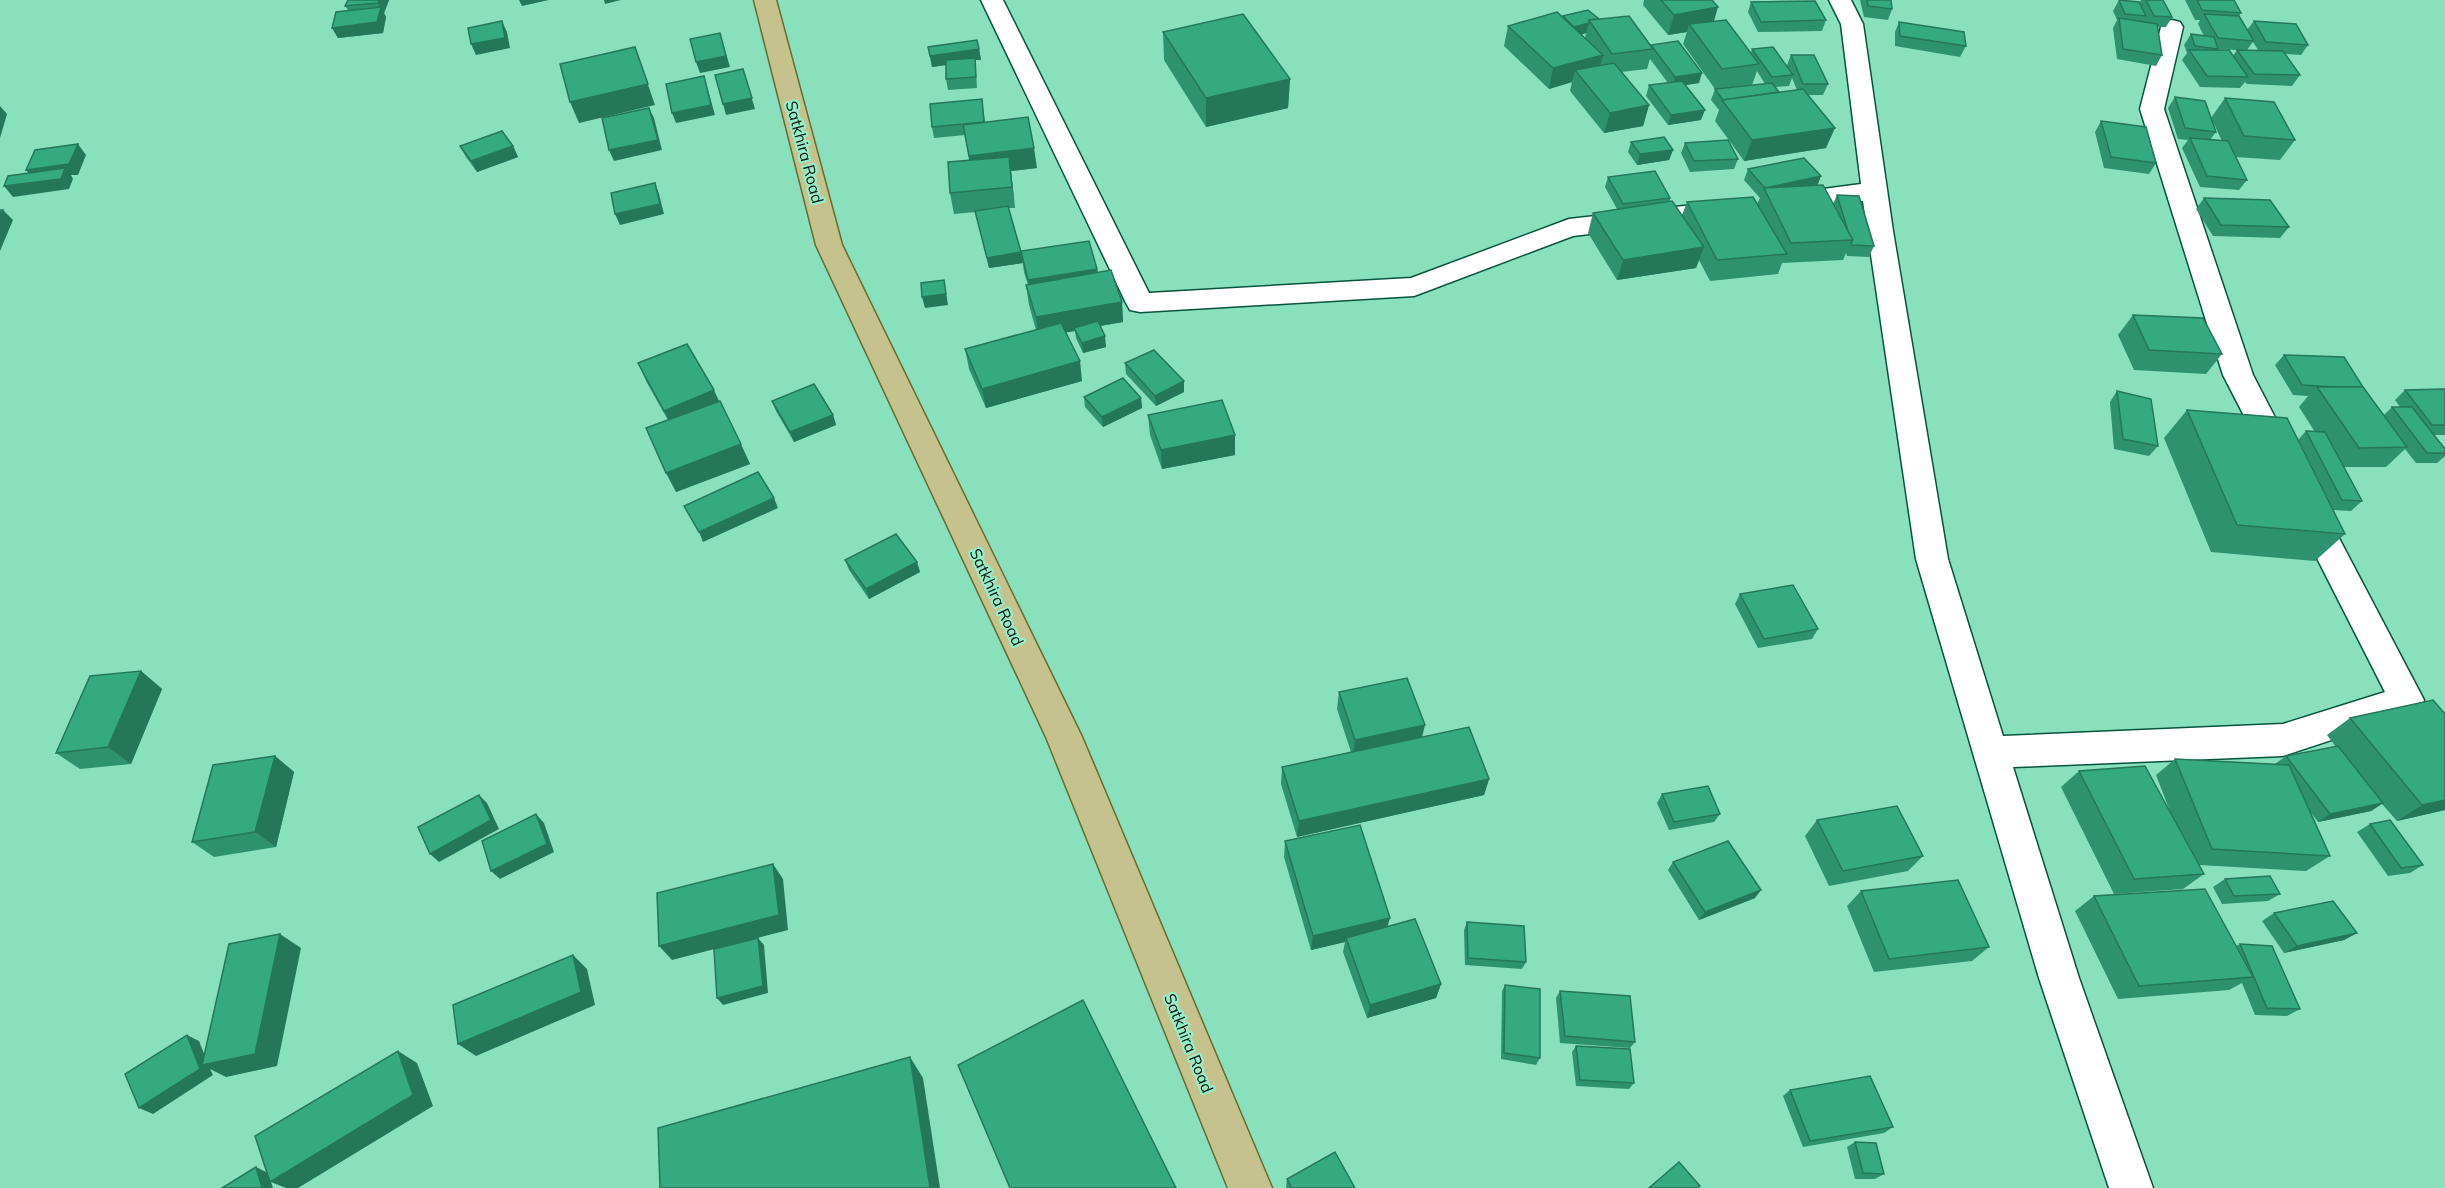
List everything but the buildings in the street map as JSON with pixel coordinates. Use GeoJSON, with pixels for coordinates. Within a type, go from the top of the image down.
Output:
{"type":"FeatureCollection","features":[{"type":"Feature","properties":{"kind":"main road","name":"Satkhira Road"},"geometry":{"type":"LineString","coordinates":[[765,0],[830,245],[1064,737],[1250,1188]]}},
{"type":"Feature","properties":{"kind":"street"},"geometry":{"type":"LineString","coordinates":[[992,0],[1140,303],[1414,287],[1569,228],[1874,191]]}},
{"type":"Feature","properties":{"kind":"street"},"geometry":{"type":"LineString","coordinates":[[1840,0],[1852,24],[1874,191],[1932,559],[2059,978],[2131,1188]]}},
{"type":"Feature","properties":{"kind":"street"},"geometry":{"type":"LineString","coordinates":[[1991,752],[2283,740],[2407,700],[2238,375],[2152,109],[2172,27]]}}]}
